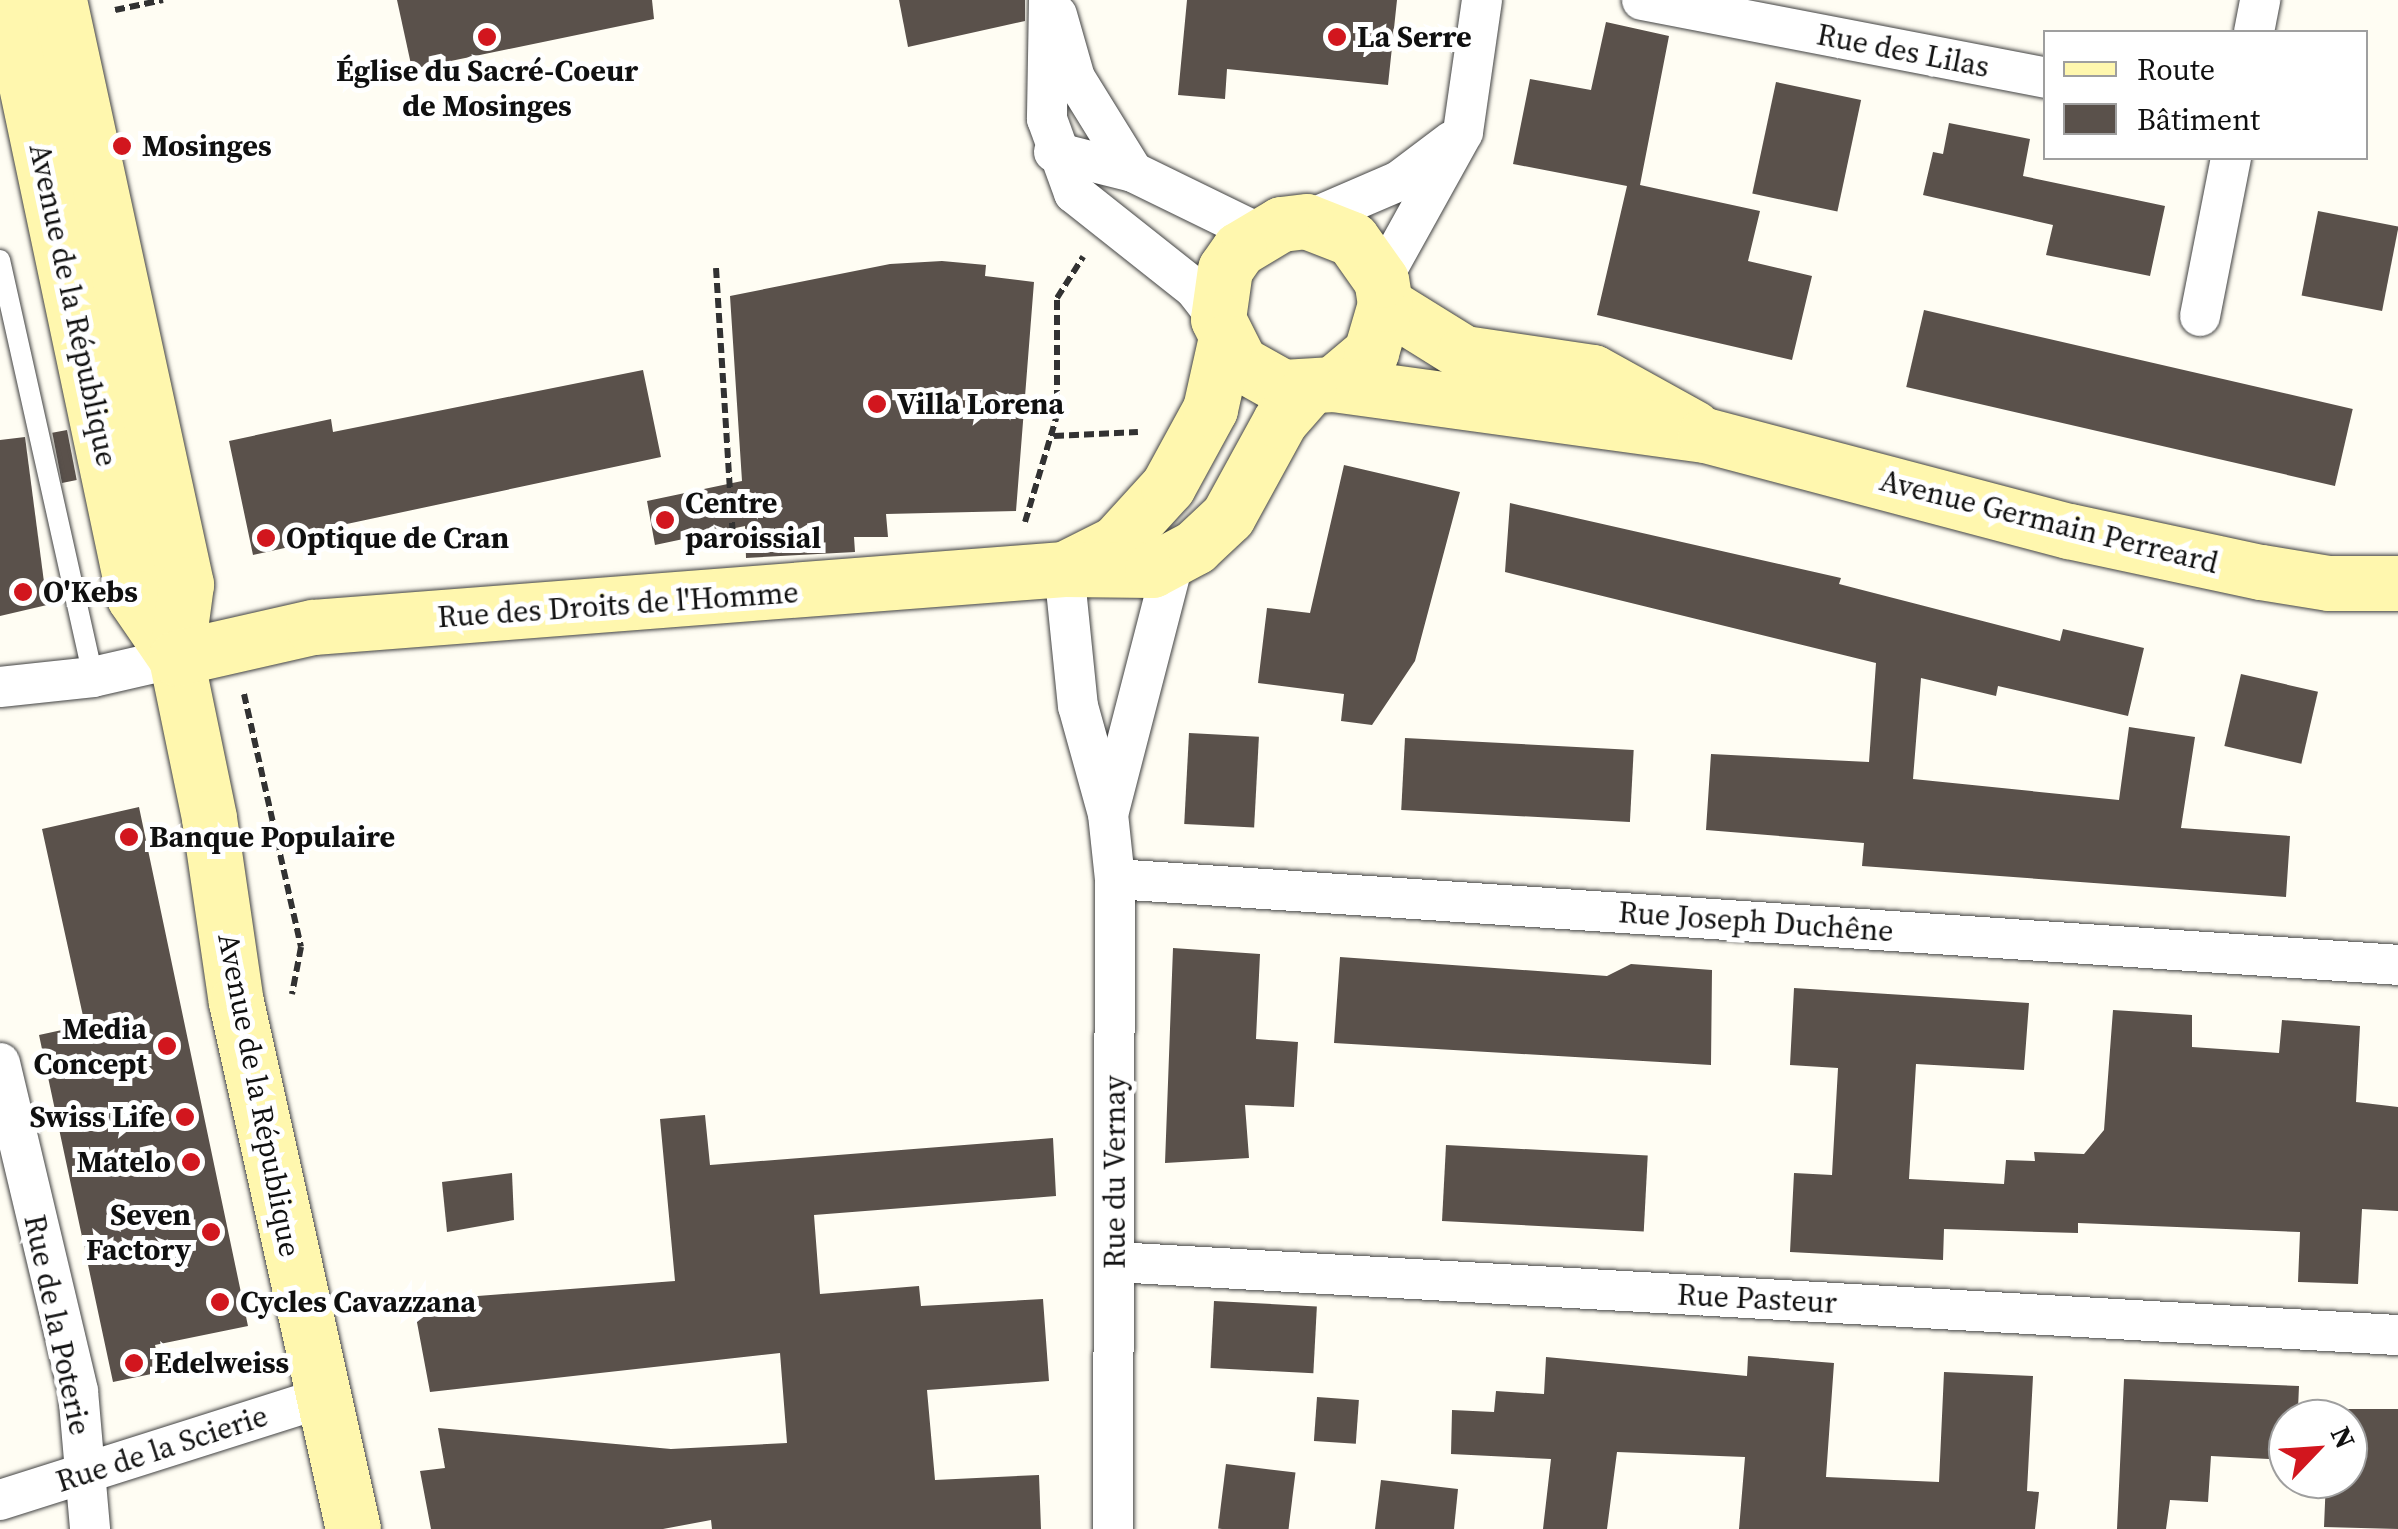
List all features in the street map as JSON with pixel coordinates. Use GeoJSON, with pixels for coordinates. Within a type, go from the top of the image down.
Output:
{"type":"FeatureCollection","features":[{"type":"Feature","properties":{"kind":"main road","name":"Avenue de la République"},"geometry":{"type":"LineString","coordinates":[[8,0],[13,86],[134,597],[176,658]]}},
{"type":"Feature","properties":{"kind":"main road","name":"Avenue de la République"},"geometry":{"type":"LineString","coordinates":[[59,0],[186,584],[176,658],[210,818],[236,1002],[353,1529]]}},
{"type":"Feature","properties":{"kind":"main road"},"geometry":{"type":"LineString","coordinates":[[1282,227],[1352,239],[1383,292],[1371,352],[1320,386],[1260,379],[1221,330],[1225,270],[1282,227]]}},
{"type":"Feature","properties":{"kind":"main road","name":"Avenue Germain Perreard"},"geometry":{"type":"LineString","coordinates":[[1383,292],[1464,353],[1593,372],[1705,435]]}},
{"type":"Feature","properties":{"kind":"main road","name":"Rue des Droits de l'Homme"},"geometry":{"type":"LineString","coordinates":[[1042,571],[1116,543],[1144,518],[1200,428],[1221,330]]}},
{"type":"Feature","properties":{"kind":"main road","name":"Rue des Droits de l'Homme"},"geometry":{"type":"LineString","coordinates":[[176,658],[312,628],[1042,571],[1128,574],[1174,560],[1228,516],[1280,420],[1320,386]]}},
{"type":"Feature","properties":{"kind":"main road","name":"Avenue Germain Perreard"},"geometry":{"type":"LineString","coordinates":[[1320,386],[1705,435],[2069,531],[2242,568],[2329,582],[2398,583]]}},
{"type":"Feature","properties":{"kind":"street"},"geometry":{"type":"LineString","coordinates":[[1051,0],[1043,78],[1054,152],[1074,193],[1106,223],[1180,276],[1221,330]]}},
{"type":"Feature","properties":{"kind":"street"},"geometry":{"type":"LineString","coordinates":[[1051,0],[1075,78],[1133,172]]}},
{"type":"Feature","properties":{"kind":"street"},"geometry":{"type":"LineString","coordinates":[[1383,292],[1463,132],[1482,0]]}},
{"type":"Feature","properties":{"kind":"street","name":"Rue des Lilas"},"geometry":{"type":"LineString","coordinates":[[1642,0],[2043,77]]}},
{"type":"Feature","properties":{"kind":"street"},"geometry":{"type":"LineString","coordinates":[[2254,30],[2260,0]]}},
{"type":"Feature","properties":{"kind":"street"},"geometry":{"type":"LineString","coordinates":[[1054,152],[1133,172],[1282,227],[1399,181],[1463,132]]}},
{"type":"Feature","properties":{"kind":"street"},"geometry":{"type":"LineString","coordinates":[[2200,316],[2231,160]]}},
{"type":"Feature","properties":{"kind":"street","name":"Rue du Vernay"},"geometry":{"type":"LineString","coordinates":[[1108,814],[1174,560]]}},
{"type":"Feature","properties":{"kind":"street","name":"Rue du Vernay"},"geometry":{"type":"LineString","coordinates":[[1042,571],[1108,814],[1115,879],[1113,1529]]}},
{"type":"Feature","properties":{"kind":"street"},"geometry":{"type":"LineString","coordinates":[[0,687],[93,677],[176,658]]}},
{"type":"Feature","properties":{"kind":"street","name":"Rue Joseph Duchêne"},"geometry":{"type":"LineString","coordinates":[[1115,879],[2398,965]]}},
{"type":"Feature","properties":{"kind":"street","name":"Rue de la Poterie"},"geometry":{"type":"LineString","coordinates":[[0,1064],[78,1391],[90,1529]]}},
{"type":"Feature","properties":{"kind":"street","name":"Rue Pasteur"},"geometry":{"type":"LineString","coordinates":[[1115,1262],[2398,1336]]}},
{"type":"Feature","properties":{"kind":"street","name":"Rue de la Scierie"},"geometry":{"type":"LineString","coordinates":[[0,1500],[324,1398]]}},
{"type":"Feature","properties":{"kind":"lane"},"geometry":{"type":"LineString","coordinates":[[0,260],[93,677]]}},
{"type":"Feature","properties":{"kind":"path"},"geometry":{"type":"LineString","coordinates":[[1042,571],[1025,517],[1054,436],[1057,298],[1106,223]]}},
{"type":"Feature","properties":{"kind":"path"},"geometry":{"type":"LineString","coordinates":[[716,268],[737,596]]}},
{"type":"Feature","properties":{"kind":"path"},"geometry":{"type":"LineString","coordinates":[[1054,436],[1200,428]]}},
{"type":"Feature","properties":{"kind":"building","name":"Église du Sacré-Coeur de Mosinges"},"geometry":{"type":"Polygon","coordinates":[[[397,0],[652,0],[654,19],[412,69],[397,0]]]}},
{"type":"Feature","properties":{"kind":"building"},"geometry":{"type":"Polygon","coordinates":[[[899,0],[1025,0],[1025,21],[908,47],[899,0]]]}},
{"type":"Feature","properties":{"kind":"building"},"geometry":{"type":"Polygon","coordinates":[[[1187,0],[1397,0],[1388,85],[1227,69],[1225,99],[1178,95],[1187,0]]]}},
{"type":"Feature","properties":{"kind":"building"},"geometry":{"type":"Polygon","coordinates":[[[1606,22],[1669,36],[1640,185],[1760,211],[1748,261],[1812,276],[1792,360],[1597,315],[1627,186],[1513,164],[1530,79],[1591,90],[1606,22]]]}},
{"type":"Feature","properties":{"kind":"building"},"geometry":{"type":"Polygon","coordinates":[[[1776,82],[1861,100],[1837,212],[1752,194],[1776,82]]]}},
{"type":"Feature","properties":{"kind":"building"},"geometry":{"type":"Polygon","coordinates":[[[1949,123],[2030,139],[2023,176],[2165,206],[2150,276],[2046,255],[2053,225],[1923,195],[1933,152],[1943,154],[1949,123]]]}},
{"type":"Feature","properties":{"kind":"building"},"geometry":{"type":"Polygon","coordinates":[[[2318,211],[2398,227],[2382,311],[2302,295],[2318,211]]]}},
{"type":"Feature","properties":{"kind":"building","name":"Villa Lorena"},"geometry":{"type":"Polygon","coordinates":[[[942,261],[986,265],[985,276],[1034,282],[1016,511],[886,514],[888,537],[854,537],[855,552],[746,558],[745,526],[655,545],[647,501],[742,481],[730,296],[890,264],[942,261]]]}},
{"type":"Feature","properties":{"kind":"building"},"geometry":{"type":"Polygon","coordinates":[[[1924,310],[2353,409],[2335,486],[1906,387],[1924,310]]]}},
{"type":"Feature","properties":{"kind":"building"},"geometry":{"type":"Polygon","coordinates":[[[643,370],[661,457],[328,528],[330,538],[253,555],[229,441],[331,419],[333,432],[643,370]]]}},
{"type":"Feature","properties":{"kind":"building"},"geometry":{"type":"Polygon","coordinates":[[[67,430],[77,480],[62,483],[52,433],[67,430]]]}},
{"type":"Feature","properties":{"kind":"building"},"geometry":{"type":"Polygon","coordinates":[[[25,437],[47,605],[0,616],[0,440],[25,437]]]}},
{"type":"Feature","properties":{"kind":"building"},"geometry":{"type":"Polygon","coordinates":[[[1344,465],[1460,492],[1415,661],[1372,725],[1341,721],[1344,694],[1258,683],[1267,608],[1310,613],[1344,465]]]}},
{"type":"Feature","properties":{"kind":"building"},"geometry":{"type":"Polygon","coordinates":[[[1510,503],[1841,578],[1839,584],[2060,641],[2063,629],[2144,648],[2128,716],[1998,686],[1996,696],[1921,678],[1913,779],[2119,800],[2129,727],[2195,737],[2181,828],[2290,836],[2286,897],[1862,866],[1864,843],[1706,830],[1711,754],[1869,762],[1876,663],[1505,572],[1510,503]]]}},
{"type":"Feature","properties":{"kind":"building"},"geometry":{"type":"Polygon","coordinates":[[[2241,674],[2318,692],[2301,764],[2224,746],[2241,674]]]}},
{"type":"Feature","properties":{"kind":"building"},"geometry":{"type":"Polygon","coordinates":[[[1189,733],[1259,737],[1254,828],[1184,824],[1189,733]]]}},
{"type":"Feature","properties":{"kind":"building"},"geometry":{"type":"Polygon","coordinates":[[[1405,738],[1634,750],[1630,822],[1401,810],[1405,738]]]}},
{"type":"Feature","properties":{"kind":"building"},"geometry":{"type":"Polygon","coordinates":[[[139,807],[248,1326],[155,1345],[161,1372],[113,1382],[39,1035],[85,1025],[42,829],[139,807]]]}},
{"type":"Feature","properties":{"kind":"building"},"geometry":{"type":"Polygon","coordinates":[[[1173,948],[1260,954],[1256,1039],[1298,1042],[1294,1107],[1245,1105],[1249,1158],[1165,1163],[1173,948]]]}},
{"type":"Feature","properties":{"kind":"building"},"geometry":{"type":"Polygon","coordinates":[[[1340,957],[1607,976],[1631,964],[1712,970],[1711,1065],[1334,1043],[1340,957]]]}},
{"type":"Feature","properties":{"kind":"building"},"geometry":{"type":"Polygon","coordinates":[[[1794,988],[2029,1003],[2024,1070],[1916,1064],[1909,1179],[2004,1184],[2006,1160],[2035,1161],[2034,1152],[2084,1154],[2104,1130],[2113,1010],[2192,1015],[2192,1047],[2279,1053],[2282,1020],[2360,1026],[2356,1102],[2398,1107],[2398,1211],[2362,1209],[2358,1284],[2298,1282],[2300,1232],[2078,1223],[2078,1233],[1944,1229],[1943,1260],[1790,1252],[1794,1173],[1832,1175],[1838,1068],[1790,1065],[1794,988]]]}},
{"type":"Feature","properties":{"kind":"building"},"geometry":{"type":"Polygon","coordinates":[[[705,1115],[710,1165],[1053,1138],[1056,1196],[814,1215],[820,1294],[919,1286],[921,1306],[1043,1299],[1049,1381],[927,1390],[935,1480],[1039,1475],[1041,1529],[712,1529],[711,1520],[663,1529],[431,1529],[420,1471],[445,1468],[438,1428],[671,1449],[787,1443],[780,1353],[430,1392],[413,1301],[675,1281],[660,1119],[705,1115]]]}},
{"type":"Feature","properties":{"kind":"building"},"geometry":{"type":"Polygon","coordinates":[[[1446,1145],[1648,1156],[1644,1231],[1442,1221],[1446,1145]]]}},
{"type":"Feature","properties":{"kind":"building"},"geometry":{"type":"Polygon","coordinates":[[[512,1173],[514,1220],[447,1232],[442,1182],[512,1173]]]}},
{"type":"Feature","properties":{"kind":"building"},"geometry":{"type":"Polygon","coordinates":[[[1214,1301],[1317,1306],[1313,1373],[1210,1368],[1214,1301]]]}},
{"type":"Feature","properties":{"kind":"building"},"geometry":{"type":"Polygon","coordinates":[[[1748,1356],[1834,1363],[1826,1477],[1939,1482],[1944,1372],[2033,1376],[2027,1491],[2039,1492],[2035,1529],[1739,1529],[1745,1457],[1617,1452],[1607,1529],[1543,1529],[1551,1459],[1451,1454],[1452,1410],[1494,1412],[1496,1391],[1544,1394],[1546,1357],[1747,1376],[1748,1356]]]}},
{"type":"Feature","properties":{"kind":"building"},"geometry":{"type":"Polygon","coordinates":[[[2124,1379],[2299,1386],[2298,1399],[2268,1399],[2268,1459],[2211,1456],[2208,1502],[2170,1500],[2166,1529],[2117,1529],[2124,1379]]]}},
{"type":"Feature","properties":{"kind":"building"},"geometry":{"type":"Polygon","coordinates":[[[1317,1397],[1359,1400],[1356,1444],[1314,1441],[1317,1397]]]}},
{"type":"Feature","properties":{"kind":"building"},"geometry":{"type":"Polygon","coordinates":[[[2368,1409],[2398,1409],[2398,1529],[2324,1527],[2325,1499],[2368,1499],[2368,1409]]]}},
{"type":"Feature","properties":{"kind":"building"},"geometry":{"type":"Polygon","coordinates":[[[1226,1464],[1295,1473],[1289,1529],[1218,1529],[1226,1464]]]}},
{"type":"Feature","properties":{"kind":"building"},"geometry":{"type":"Polygon","coordinates":[[[1381,1480],[1458,1489],[1454,1529],[1375,1529],[1381,1480]]]}},
{"type":"Feature","properties":{"kind":"place","name":"Église du Sacré-Coeur de Mosinges"},"geometry":{"type":"Point","coordinates":[487,37]}},
{"type":"Feature","properties":{"kind":"place","name":"La Serre"},"geometry":{"type":"Point","coordinates":[1337,37]}},
{"type":"Feature","properties":{"kind":"place","name":"Mosinges"},"geometry":{"type":"Point","coordinates":[122,146]}},
{"type":"Feature","properties":{"kind":"place","name":"Villa Lorena"},"geometry":{"type":"Point","coordinates":[877,404]}},
{"type":"Feature","properties":{"kind":"place","name":"Centre paroissial"},"geometry":{"type":"Point","coordinates":[665,520]}},
{"type":"Feature","properties":{"kind":"place","name":"Optique de Cran"},"geometry":{"type":"Point","coordinates":[266,538]}},
{"type":"Feature","properties":{"kind":"place","name":"O'Kebs"},"geometry":{"type":"Point","coordinates":[23,592]}},
{"type":"Feature","properties":{"kind":"place","name":"Banque Populaire"},"geometry":{"type":"Point","coordinates":[129,837]}},
{"type":"Feature","properties":{"kind":"place","name":"Media Concept"},"geometry":{"type":"Point","coordinates":[167,1046]}},
{"type":"Feature","properties":{"kind":"place","name":"Swiss Life"},"geometry":{"type":"Point","coordinates":[185,1117]}},
{"type":"Feature","properties":{"kind":"place","name":"Matelo"},"geometry":{"type":"Point","coordinates":[191,1162]}},
{"type":"Feature","properties":{"kind":"place","name":"Seven Factory"},"geometry":{"type":"Point","coordinates":[211,1232]}},
{"type":"Feature","properties":{"kind":"place","name":"Cycles Cavazzana"},"geometry":{"type":"Point","coordinates":[220,1302]}},
{"type":"Feature","properties":{"kind":"place","name":"Edelweiss"},"geometry":{"type":"Point","coordinates":[134,1363]}}]}
